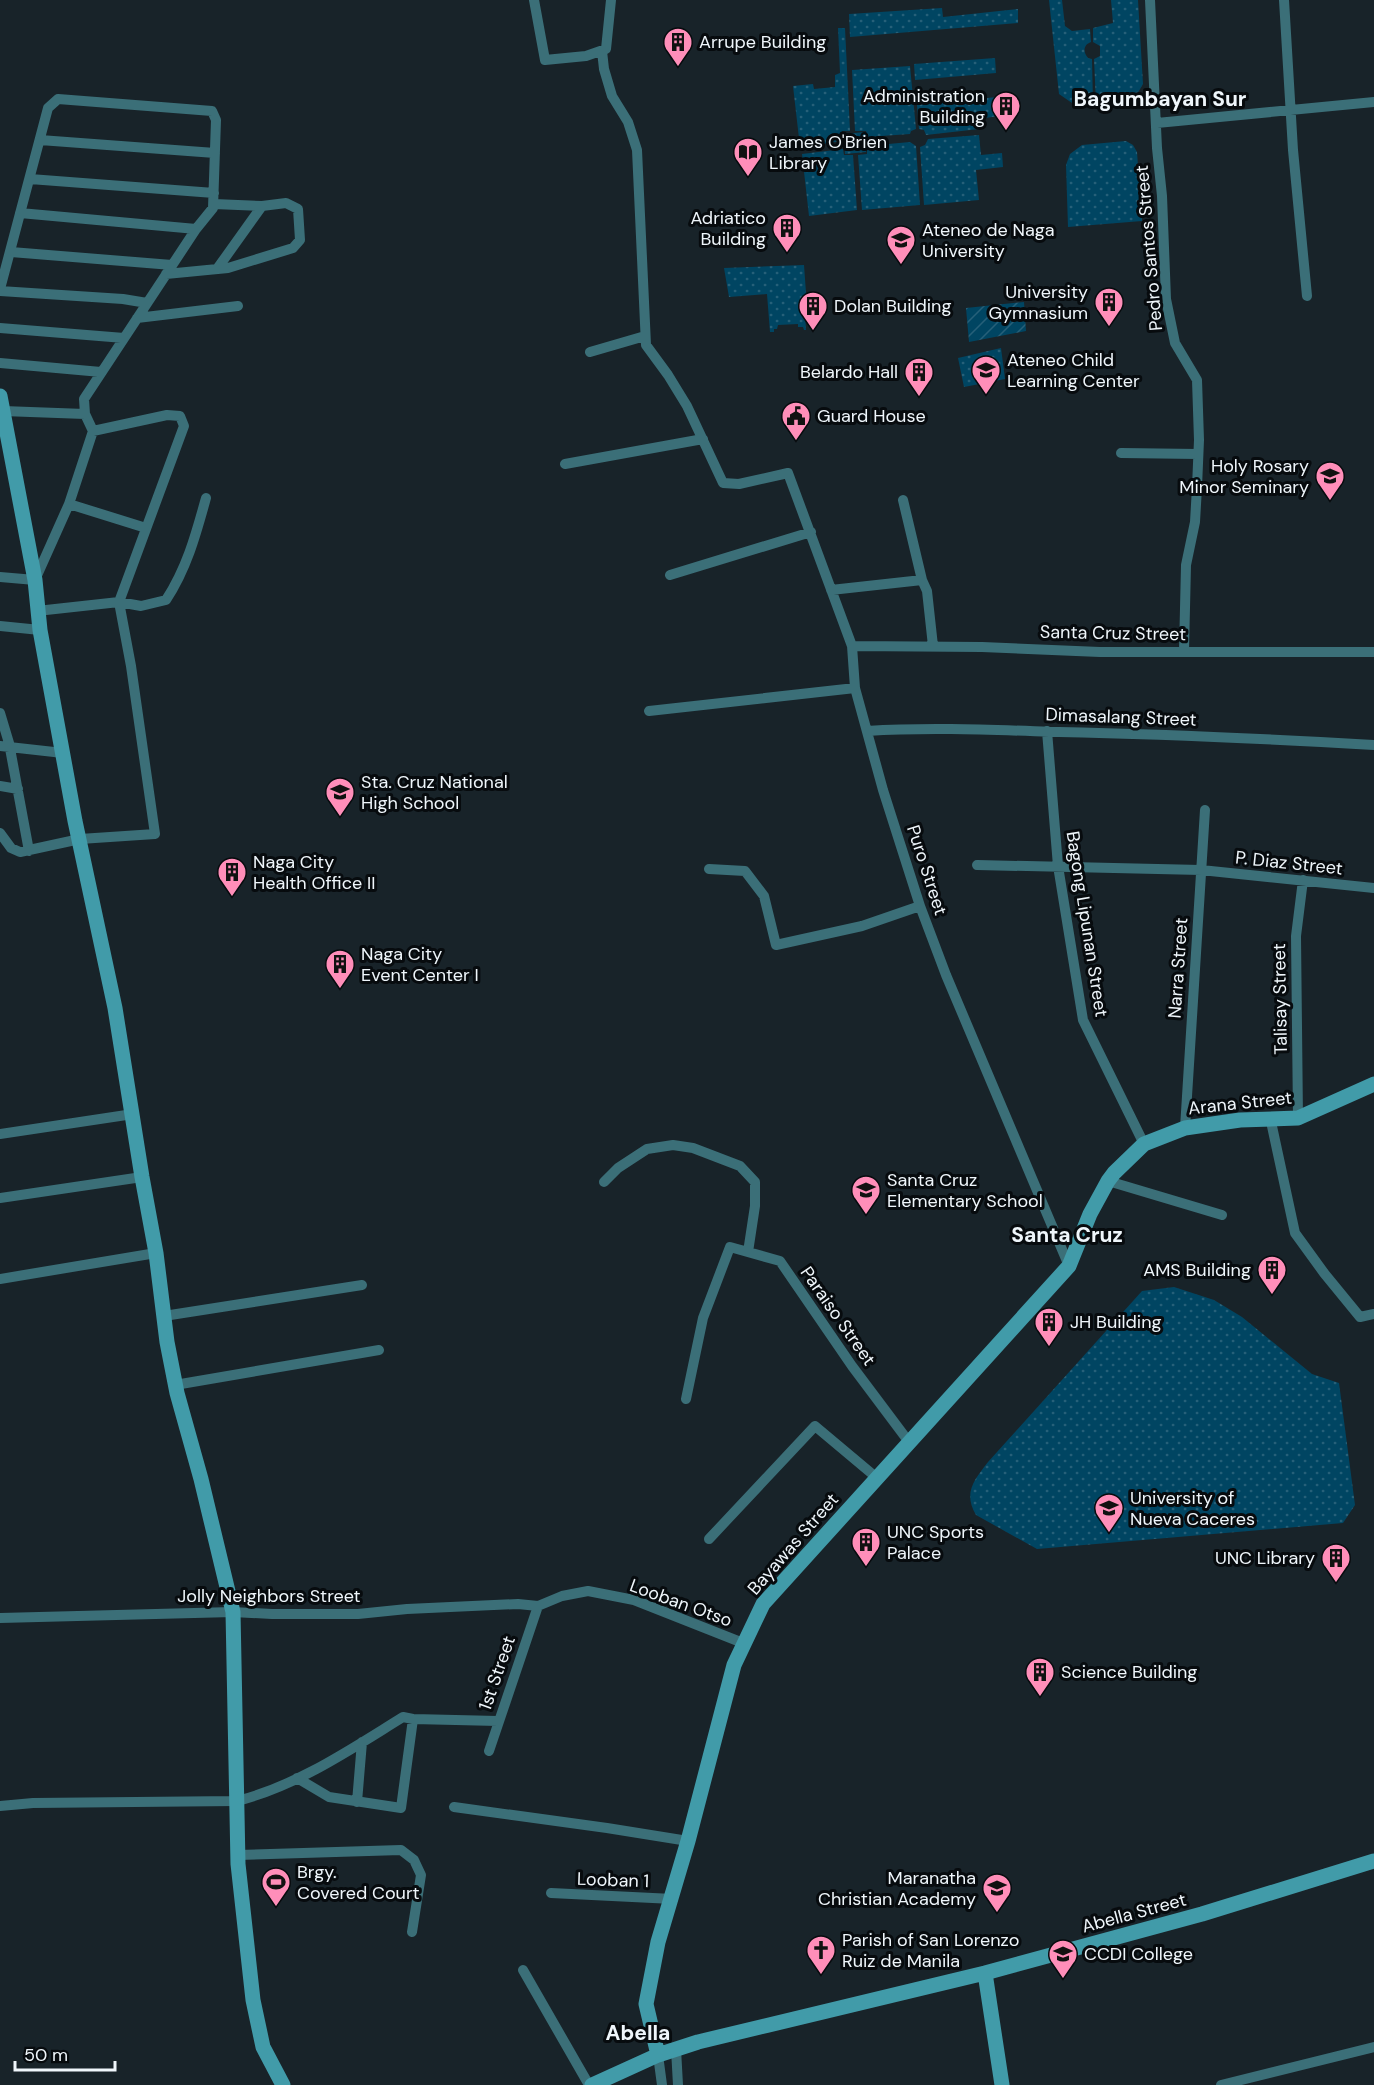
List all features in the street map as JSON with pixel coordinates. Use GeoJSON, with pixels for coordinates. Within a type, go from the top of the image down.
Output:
{"type":"FeatureCollection","features":[{"type":"Feature","properties":{"kind":"street"},"geometry":{"type":"LineString","coordinates":[[534,0],[545,60],[586,56],[606,49],[611,0]]}},
{"type":"Feature","properties":{"kind":"street","name":"Pedro Santos Street"},"geometry":{"type":"LineString","coordinates":[[1150,0],[1157,123],[1156,148],[1162,196],[1166,299],[1175,343],[1197,380],[1198,454],[1195,522],[1186,565],[1184,651]]}},
{"type":"Feature","properties":{"kind":"street"},"geometry":{"type":"LineString","coordinates":[[1284,0],[1293,150],[1307,296]]}},
{"type":"Feature","properties":{"kind":"street"},"geometry":{"type":"LineString","coordinates":[[565,464],[703,439],[681,395],[646,345],[637,150],[628,122],[612,96],[604,69],[602,51]]}},
{"type":"Feature","properties":{"kind":"street"},"geometry":{"type":"LineString","coordinates":[[35,580],[69,504],[93,431],[85,414],[84,399],[214,204],[216,120],[212,111],[58,99],[48,108],[0,290],[123,299],[147,303]]}},
{"type":"Feature","properties":{"kind":"street"},"geometry":{"type":"LineString","coordinates":[[1157,123],[1374,102]]}},
{"type":"Feature","properties":{"kind":"street"},"geometry":{"type":"LineString","coordinates":[[40,140],[215,153]]}},
{"type":"Feature","properties":{"kind":"street"},"geometry":{"type":"LineString","coordinates":[[30,179],[214,192]]}},
{"type":"Feature","properties":{"kind":"street"},"geometry":{"type":"LineString","coordinates":[[11,252],[169,269],[217,269],[293,248],[300,240],[298,209],[286,203],[261,206],[214,204]]}},
{"type":"Feature","properties":{"kind":"street"},"geometry":{"type":"LineString","coordinates":[[217,269],[261,206]]}},
{"type":"Feature","properties":{"kind":"street"},"geometry":{"type":"LineString","coordinates":[[20,213],[196,230]]}},
{"type":"Feature","properties":{"kind":"street"},"geometry":{"type":"LineString","coordinates":[[137,318],[238,306]]}},
{"type":"Feature","properties":{"kind":"street"},"geometry":{"type":"LineString","coordinates":[[0,328],[124,338]]}},
{"type":"Feature","properties":{"kind":"street"},"geometry":{"type":"LineString","coordinates":[[590,352],[645,336]]}},
{"type":"Feature","properties":{"kind":"street"},"geometry":{"type":"LineString","coordinates":[[0,363],[101,372]]}},
{"type":"Feature","properties":{"kind":"street"},"geometry":{"type":"LineString","coordinates":[[85,414],[1,404],[4,440],[35,580],[40,630],[63,753],[115,1008],[156,1253],[175,1385],[201,1479],[233,1612],[238,1855],[253,2000],[264,2047],[283,2085]]}},
{"type":"Feature","properties":{"kind":"street"},"geometry":{"type":"LineString","coordinates":[[0,833],[11,848],[20,852],[80,839],[155,834],[131,666],[119,602],[184,426],[180,416],[167,415],[93,431]]}},
{"type":"Feature","properties":{"kind":"street","name":"Puro Street"},"geometry":{"type":"LineString","coordinates":[[703,439],[723,483],[739,484],[788,473],[852,646],[855,688],[883,790],[920,906],[946,975],[1069,1266]]}},
{"type":"Feature","properties":{"kind":"street"},"geometry":{"type":"LineString","coordinates":[[1121,453],[1198,454]]}},
{"type":"Feature","properties":{"kind":"street"},"geometry":{"type":"LineString","coordinates":[[37,611],[119,602],[141,606],[166,600],[190,556],[206,498]]}},
{"type":"Feature","properties":{"kind":"street"},"geometry":{"type":"LineString","coordinates":[[903,500],[922,580],[927,591],[933,646]]}},
{"type":"Feature","properties":{"kind":"street"},"geometry":{"type":"LineString","coordinates":[[69,504],[146,528]]}},
{"type":"Feature","properties":{"kind":"street"},"geometry":{"type":"LineString","coordinates":[[670,575],[811,532]]}},
{"type":"Feature","properties":{"kind":"street"},"geometry":{"type":"LineString","coordinates":[[0,576],[35,580]]}},
{"type":"Feature","properties":{"kind":"street"},"geometry":{"type":"LineString","coordinates":[[831,590],[922,580]]}},
{"type":"Feature","properties":{"kind":"street"},"geometry":{"type":"LineString","coordinates":[[0,626],[40,630]]}},
{"type":"Feature","properties":{"kind":"street","name":"Santa Cruz Street"},"geometry":{"type":"LineString","coordinates":[[852,646],[982,646],[1100,652],[1374,652]]}},
{"type":"Feature","properties":{"kind":"street"},"geometry":{"type":"LineString","coordinates":[[649,711],[855,688]]}},
{"type":"Feature","properties":{"kind":"street"},"geometry":{"type":"LineString","coordinates":[[0,713],[5,747],[18,789],[29,851]]}},
{"type":"Feature","properties":{"kind":"street","name":"Dimasalang Street"},"geometry":{"type":"LineString","coordinates":[[867,731],[904,729],[1047,731],[1214,736],[1374,745]]}},
{"type":"Feature","properties":{"kind":"street","name":"Bagong Lipunan Street"},"geometry":{"type":"LineString","coordinates":[[1047,731],[1058,866],[1083,1020],[1144,1144]]}},
{"type":"Feature","properties":{"kind":"street"},"geometry":{"type":"LineString","coordinates":[[5,747],[63,753]]}},
{"type":"Feature","properties":{"kind":"street"},"geometry":{"type":"LineString","coordinates":[[0,786],[18,789]]}},
{"type":"Feature","properties":{"kind":"street","name":"Narra Street"},"geometry":{"type":"LineString","coordinates":[[1185,1128],[1205,810]]}},
{"type":"Feature","properties":{"kind":"street","name":"P. Diaz Street"},"geometry":{"type":"LineString","coordinates":[[978,865],[1201,870],[1374,888]]}},
{"type":"Feature","properties":{"kind":"street"},"geometry":{"type":"LineString","coordinates":[[709,869],[745,871],[764,896],[776,945],[862,926],[920,906]]}},
{"type":"Feature","properties":{"kind":"street","name":"Talisay Street"},"geometry":{"type":"LineString","coordinates":[[1298,1118],[1296,936],[1303,880]]}},
{"type":"Feature","properties":{"kind":"street","name":"Arana Street"},"geometry":{"type":"LineString","coordinates":[[1069,1266],[1090,1214],[1108,1181],[1144,1144],[1185,1128],[1240,1120],[1298,1118],[1374,1084]]}},
{"type":"Feature","properties":{"kind":"street"},"geometry":{"type":"LineString","coordinates":[[0,1134],[133,1114]]}},
{"type":"Feature","properties":{"kind":"street"},"geometry":{"type":"LineString","coordinates":[[1270,1118],[1295,1233],[1360,1317],[1374,1314]]}},
{"type":"Feature","properties":{"kind":"street"},"geometry":{"type":"LineString","coordinates":[[604,1182],[618,1168],[647,1149],[673,1145],[693,1148],[740,1166],[755,1182],[755,1206],[748,1252]]}},
{"type":"Feature","properties":{"kind":"street"},"geometry":{"type":"LineString","coordinates":[[0,1198],[142,1177]]}},
{"type":"Feature","properties":{"kind":"street"},"geometry":{"type":"LineString","coordinates":[[1108,1181],[1222,1215]]}},
{"type":"Feature","properties":{"kind":"street","name":"Paraiso Street"},"geometry":{"type":"LineString","coordinates":[[686,1399],[704,1318],[730,1247],[780,1260],[852,1366],[909,1442]]}},
{"type":"Feature","properties":{"kind":"street"},"geometry":{"type":"LineString","coordinates":[[0,1279],[156,1253]]}},
{"type":"Feature","properties":{"kind":"street","name":"Bayawas Street"},"geometry":{"type":"LineString","coordinates":[[658,2055],[646,2004],[658,1942],[673,1899],[734,1665],[763,1604],[1069,1266]]}},
{"type":"Feature","properties":{"kind":"street"},"geometry":{"type":"LineString","coordinates":[[164,1316],[362,1285]]}},
{"type":"Feature","properties":{"kind":"street"},"geometry":{"type":"LineString","coordinates":[[175,1385],[379,1350]]}},
{"type":"Feature","properties":{"kind":"street"},"geometry":{"type":"LineString","coordinates":[[709,1539],[815,1426],[877,1478]]}},
{"type":"Feature","properties":{"kind":"street","name":"Looban Otso"},"geometry":{"type":"LineString","coordinates":[[538,1606],[562,1596],[588,1591],[634,1600],[743,1643]]}},
{"type":"Feature","properties":{"kind":"street","name":"Jolly Neighbors Street"},"geometry":{"type":"LineString","coordinates":[[0,1618],[233,1612],[358,1614],[407,1609],[518,1604],[538,1606]]}},
{"type":"Feature","properties":{"kind":"street","name":"1st Street"},"geometry":{"type":"LineString","coordinates":[[489,1752],[538,1606]]}},
{"type":"Feature","properties":{"kind":"street"},"geometry":{"type":"LineString","coordinates":[[0,1806],[33,1803],[237,1801],[261,1795],[297,1778],[403,1717],[498,1721]]}},
{"type":"Feature","properties":{"kind":"street"},"geometry":{"type":"LineString","coordinates":[[297,1778],[329,1797],[401,1808],[413,1719]]}},
{"type":"Feature","properties":{"kind":"street"},"geometry":{"type":"LineString","coordinates":[[357,1802],[362,1742]]}},
{"type":"Feature","properties":{"kind":"street"},"geometry":{"type":"LineString","coordinates":[[454,1807],[688,1841]]}},
{"type":"Feature","properties":{"kind":"street"},"geometry":{"type":"LineString","coordinates":[[238,1855],[401,1850],[414,1860],[421,1875],[412,1932]]}},
{"type":"Feature","properties":{"kind":"street","name":"Abella Street"},"geometry":{"type":"LineString","coordinates":[[590,2085],[676,2049],[743,2030],[985,1974],[1202,1914],[1374,1861]]}},
{"type":"Feature","properties":{"kind":"street","name":"Looban 1"},"geometry":{"type":"LineString","coordinates":[[551,1893],[673,1899]]}},
{"type":"Feature","properties":{"kind":"street"},"geometry":{"type":"LineString","coordinates":[[523,1970],[590,2085]]}},
{"type":"Feature","properties":{"kind":"street"},"geometry":{"type":"LineString","coordinates":[[985,1974],[1002,2085]]}},
{"type":"Feature","properties":{"kind":"street"},"geometry":{"type":"LineString","coordinates":[[1221,2085],[1374,2047]]}},
{"type":"Feature","properties":{"kind":"street"},"geometry":{"type":"LineString","coordinates":[[658,2055],[662,2081],[678,2080],[676,2049]]}},
{"type":"Feature","properties":{"kind":"shaded area"},"geometry":{"type":"Polygon","coordinates":[[[1049,0],[1062,0],[1065,26],[1072,31],[1090,29],[1091,42],[1086,45],[1085,53],[1088,58],[1092,59],[1093,103],[1072,103],[1059,94],[1049,0]]]}},
{"type":"Feature","properties":{"kind":"shaded area"},"geometry":{"type":"Polygon","coordinates":[[[1111,0],[1138,0],[1143,84],[1136,96],[1096,103],[1094,59],[1100,56],[1100,46],[1093,42],[1093,28],[1113,23],[1111,0]]]}},
{"type":"Feature","properties":{"kind":"shaded area"},"geometry":{"type":"Polygon","coordinates":[[[942,8],[943,17],[1018,9],[1018,23],[850,37],[849,14],[942,8]]]}},
{"type":"Feature","properties":{"kind":"shaded area"},"geometry":{"type":"Polygon","coordinates":[[[838,28],[845,28],[850,131],[842,131],[842,141],[800,147],[793,86],[813,84],[814,89],[835,87],[835,75],[840,73],[838,28]]]}},
{"type":"Feature","properties":{"kind":"shaded area"},"geometry":{"type":"Polygon","coordinates":[[[995,58],[996,73],[915,80],[914,64],[995,58]]]}},
{"type":"Feature","properties":{"kind":"shaded area"},"geometry":{"type":"Polygon","coordinates":[[[910,66],[916,129],[910,134],[867,137],[866,131],[855,131],[852,70],[910,66]]]}},
{"type":"Feature","properties":{"kind":"shaded area"},"geometry":{"type":"Polygon","coordinates":[[[997,97],[999,116],[978,119],[979,129],[926,135],[924,130],[919,129],[917,105],[997,97]]]}},
{"type":"Feature","properties":{"kind":"shaded area"},"geometry":{"type":"Polygon","coordinates":[[[865,132],[866,152],[845,154],[844,134],[865,132]]]}},
{"type":"Feature","properties":{"kind":"shaded area"},"geometry":{"type":"Polygon","coordinates":[[[979,135],[981,155],[1002,153],[1003,167],[976,170],[979,200],[924,205],[920,147],[925,145],[928,139],[979,135]]]}},
{"type":"Feature","properties":{"kind":"shaded area"},"geometry":{"type":"Polygon","coordinates":[[[1126,141],[1133,145],[1137,152],[1142,221],[1068,227],[1066,165],[1070,154],[1082,145],[1126,141]]]}},
{"type":"Feature","properties":{"kind":"shaded area"},"geometry":{"type":"Polygon","coordinates":[[[910,142],[916,146],[920,205],[862,210],[858,155],[867,154],[867,146],[910,142]]]}},
{"type":"Feature","properties":{"kind":"shaded area"},"geometry":{"type":"Polygon","coordinates":[[[843,149],[844,155],[853,155],[857,210],[809,216],[802,154],[843,149]]]}},
{"type":"Feature","properties":{"kind":"shaded area"},"geometry":{"type":"Polygon","coordinates":[[[804,265],[806,330],[798,327],[798,324],[778,325],[774,332],[770,332],[767,294],[729,297],[724,268],[804,265]]]}},
{"type":"Feature","properties":{"kind":"shaded area"},"geometry":{"type":"Polygon","coordinates":[[[1024,302],[1026,331],[969,342],[966,308],[1024,302]]]}},
{"type":"Feature","properties":{"kind":"shaded area"},"geometry":{"type":"Polygon","coordinates":[[[1001,348],[1005,379],[964,387],[958,358],[1001,348]]]}},
{"type":"Feature","properties":{"kind":"shaded area"},"geometry":{"type":"Polygon","coordinates":[[[1174,1287],[1214,1300],[1242,1317],[1312,1374],[1339,1383],[1355,1505],[1343,1523],[1037,1549],[976,1515],[970,1500],[970,1493],[978,1475],[988,1462],[1142,1291],[1174,1287]]]}},
{"type":"Feature","properties":{"kind":"place","name":"Arrupe Building"},"geometry":{"type":"Point","coordinates":[678,68]}},
{"type":"Feature","properties":{"kind":"place","name":"Administration Building"},"geometry":{"type":"Point","coordinates":[1006,132]}},
{"type":"Feature","properties":{"kind":"place","name":"James O'Brien Library"},"geometry":{"type":"Point","coordinates":[748,178]}},
{"type":"Feature","properties":{"kind":"place","name":"Adriatico Building"},"geometry":{"type":"Point","coordinates":[787,254]}},
{"type":"Feature","properties":{"kind":"place","name":"Ateneo de Naga University"},"geometry":{"type":"Point","coordinates":[901,266]}},
{"type":"Feature","properties":{"kind":"place","name":"University Gymnasium"},"geometry":{"type":"Point","coordinates":[1109,328]}},
{"type":"Feature","properties":{"kind":"place","name":"Dolan Building"},"geometry":{"type":"Point","coordinates":[813,332]}},
{"type":"Feature","properties":{"kind":"place","name":"Ateneo Child Learning Center"},"geometry":{"type":"Point","coordinates":[986,396]}},
{"type":"Feature","properties":{"kind":"place","name":"Belardo Hall"},"geometry":{"type":"Point","coordinates":[919,398]}},
{"type":"Feature","properties":{"kind":"place","name":"Guard House"},"geometry":{"type":"Point","coordinates":[796,442]}},
{"type":"Feature","properties":{"kind":"place","name":"Holy Rosary Minor Seminary"},"geometry":{"type":"Point","coordinates":[1330,502]}},
{"type":"Feature","properties":{"kind":"place","name":"Sta. Cruz National High School"},"geometry":{"type":"Point","coordinates":[340,818]}},
{"type":"Feature","properties":{"kind":"place","name":"Naga City Health Office II"},"geometry":{"type":"Point","coordinates":[232,898]}},
{"type":"Feature","properties":{"kind":"place","name":"Naga City Event Center I"},"geometry":{"type":"Point","coordinates":[340,990]}},
{"type":"Feature","properties":{"kind":"place","name":"Santa Cruz Elementary School"},"geometry":{"type":"Point","coordinates":[866,1216]}},
{"type":"Feature","properties":{"kind":"place","name":"AMS Building"},"geometry":{"type":"Point","coordinates":[1272,1296]}},
{"type":"Feature","properties":{"kind":"place","name":"JH Building"},"geometry":{"type":"Point","coordinates":[1049,1348]}},
{"type":"Feature","properties":{"kind":"place","name":"University of Nueva Caceres"},"geometry":{"type":"Point","coordinates":[1109,1534]}},
{"type":"Feature","properties":{"kind":"place","name":"UNC Sports Palace"},"geometry":{"type":"Point","coordinates":[866,1568]}},
{"type":"Feature","properties":{"kind":"place","name":"UNC Library"},"geometry":{"type":"Point","coordinates":[1336,1584]}},
{"type":"Feature","properties":{"kind":"place","name":"Science Building"},"geometry":{"type":"Point","coordinates":[1040,1698]}},
{"type":"Feature","properties":{"kind":"place","name":"Brgy. Covered Court"},"geometry":{"type":"Point","coordinates":[276,1908]}},
{"type":"Feature","properties":{"kind":"place","name":"Maranatha Christian Academy"},"geometry":{"type":"Point","coordinates":[997,1914]}},
{"type":"Feature","properties":{"kind":"place","name":"Parish of San Lorenzo Ruiz de Manila"},"geometry":{"type":"Point","coordinates":[821,1976]}},
{"type":"Feature","properties":{"kind":"place","name":"CCDI College"},"geometry":{"type":"Point","coordinates":[1063,1980]}},
{"type":"Feature","properties":{"kind":"district","name":"Bagumbayan Sur"},"geometry":{"type":"Point","coordinates":[1160,99]}},
{"type":"Feature","properties":{"kind":"district","name":"Santa Cruz"},"geometry":{"type":"Point","coordinates":[1067,1235]}},
{"type":"Feature","properties":{"kind":"district","name":"Abella"},"geometry":{"type":"Point","coordinates":[638,2033]}}]}
